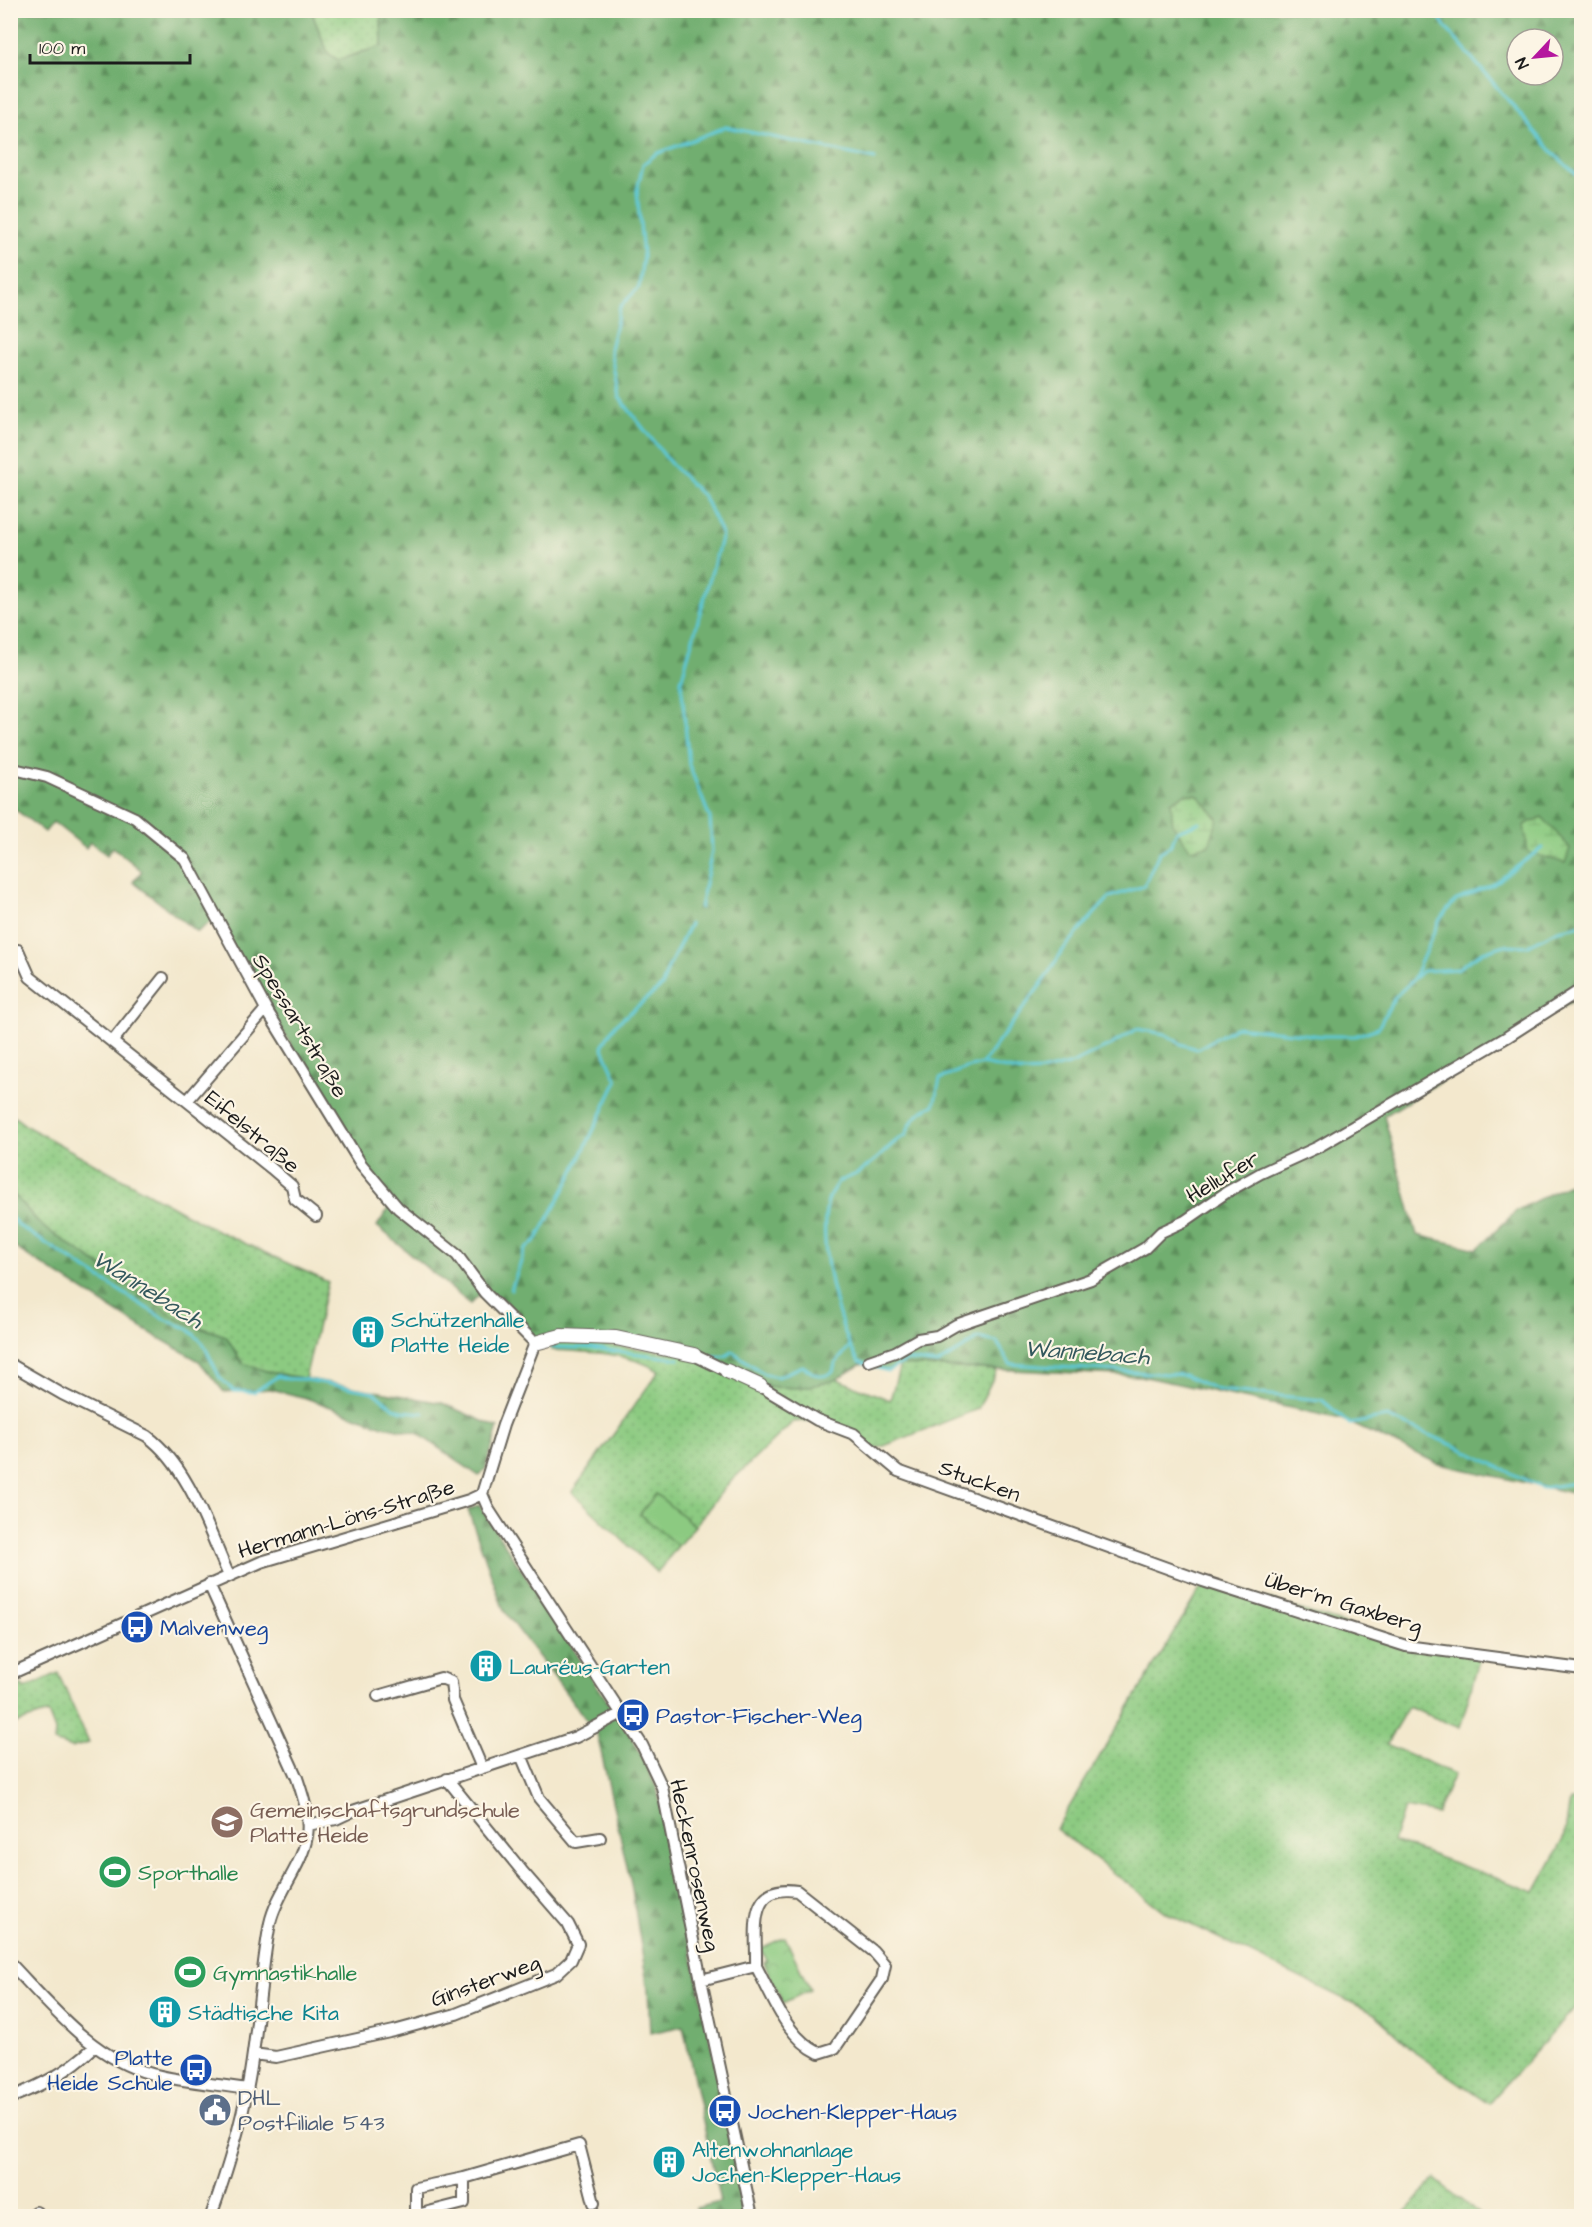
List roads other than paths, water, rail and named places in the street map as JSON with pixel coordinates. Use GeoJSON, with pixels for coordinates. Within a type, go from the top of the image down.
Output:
{"type":"FeatureCollection","features":[{"type":"Feature","properties":{"kind":"street","name":"Spessartstraße"},"geometry":{"type":"LineString","coordinates":[[10,768],[47,777],[135,818],[185,859],[266,1009],[361,1164],[398,1208],[457,1255],[485,1293],[535,1343]]}},
{"type":"Feature","properties":{"kind":"street","name":"Eifelstraße"},"geometry":{"type":"LineString","coordinates":[[18,950],[30,977],[271,1168],[292,1186],[295,1199],[316,1216]]}},
{"type":"Feature","properties":{"kind":"street"},"geometry":{"type":"LineString","coordinates":[[112,1042],[163,978]]}},
{"type":"Feature","properties":{"kind":"street","name":"Hellufer"},"geometry":{"type":"LineString","coordinates":[[869,1361],[895,1352],[918,1339],[937,1336],[956,1325],[1091,1279],[1145,1248],[1161,1232],[1185,1221],[1227,1192],[1318,1146],[1507,1037],[1581,989]]}},
{"type":"Feature","properties":{"kind":"street","name":"Eifelstraße"},"geometry":{"type":"LineString","coordinates":[[187,1101],[266,1009]]}},
{"type":"Feature","properties":{"kind":"street"},"geometry":{"type":"LineString","coordinates":[[535,1343],[561,1336],[616,1338],[694,1355],[760,1386]]}},
{"type":"Feature","properties":{"kind":"street","name":"Hermann-Löns-Straße"},"geometry":{"type":"LineString","coordinates":[[12,1670],[274,1557],[469,1500],[482,1494],[503,1425],[535,1343]]}},
{"type":"Feature","properties":{"kind":"street"},"geometry":{"type":"LineString","coordinates":[[10,1364],[62,1394],[130,1427],[159,1445],[171,1458],[186,1481],[229,1576]]}},
{"type":"Feature","properties":{"kind":"street","name":"Stucken"},"geometry":{"type":"LineString","coordinates":[[760,1386],[817,1420],[854,1434],[898,1471],[1203,1581]]}},
{"type":"Feature","properties":{"kind":"street","name":"Heckenrosenweg"},"geometry":{"type":"LineString","coordinates":[[482,1494],[489,1510],[622,1713],[649,1757],[662,1787],[752,2217]]}},
{"type":"Feature","properties":{"kind":"street","name":"Über'm Gaxberg"},"geometry":{"type":"LineString","coordinates":[[1203,1581],[1406,1646],[1581,1669]]}},
{"type":"Feature","properties":{"kind":"street"},"geometry":{"type":"LineString","coordinates":[[209,1584],[297,1778],[308,1825],[305,1844],[271,1921],[248,2089],[229,2165],[211,2217]]}},
{"type":"Feature","properties":{"kind":"street"},"geometry":{"type":"LineString","coordinates":[[378,1696],[441,1678],[451,1682],[453,1700],[482,1768]]}},
{"type":"Feature","properties":{"kind":"street"},"geometry":{"type":"LineString","coordinates":[[308,1825],[336,1819],[353,1810],[576,1737],[622,1713]]}},
{"type":"Feature","properties":{"kind":"street"},"geometry":{"type":"LineString","coordinates":[[521,1755],[539,1798],[576,1842],[600,1838]]}},
{"type":"Feature","properties":{"kind":"street","name":"Ginsterweg"},"geometry":{"type":"LineString","coordinates":[[253,2054],[276,2057],[394,2031],[456,2014],[556,1974],[571,1960],[578,1944],[568,1924],[447,1779]]}},
{"type":"Feature","properties":{"kind":"street"},"geometry":{"type":"LineString","coordinates":[[781,1888],[796,1891],[873,1951],[885,1965],[882,1979],[836,2048],[819,2054],[807,2048],[791,2030],[756,1966],[757,1908],[767,1894],[781,1888]]}},
{"type":"Feature","properties":{"kind":"street"},"geometry":{"type":"LineString","coordinates":[[10,1963],[94,2047],[119,2062],[153,2074],[248,2089]]}},
{"type":"Feature","properties":{"kind":"street"},"geometry":{"type":"LineString","coordinates":[[701,1980],[756,1966]]}},
{"type":"Feature","properties":{"kind":"street"},"geometry":{"type":"LineString","coordinates":[[10,2098],[74,2066],[94,2047]]}},
{"type":"Feature","properties":{"kind":"street"},"geometry":{"type":"LineString","coordinates":[[464,2178],[464,2203],[415,2216],[416,2188],[464,2178],[579,2145],[594,2203]]}},
{"type":"Feature","properties":{"kind":"street"},"geometry":{"type":"LineString","coordinates":[[32,2217],[36,2212],[41,2217]]}},
{"type":"Feature","properties":{"kind":"waterway"},"geometry":{"type":"LineString","coordinates":[[1435,10],[1446,28],[1556,156],[1582,179]]}},
{"type":"Feature","properties":{"kind":"waterway"},"geometry":{"type":"LineString","coordinates":[[700,908],[712,851],[710,818],[689,765],[681,681],[722,535],[704,497],[671,464],[619,397],[610,349],[620,307],[639,287],[643,256],[637,191],[643,164],[656,154],[726,127],[875,159]]}},
{"type":"Feature","properties":{"kind":"waterway"},"geometry":{"type":"LineString","coordinates":[[982,1064],[1042,983],[1063,950],[1096,912],[1110,897],[1144,886],[1159,853],[1170,846],[1177,831],[1200,822]]}},
{"type":"Feature","properties":{"kind":"waterway"},"geometry":{"type":"LineString","coordinates":[[1414,977],[1440,919],[1455,901],[1494,884],[1542,848]]}},
{"type":"Feature","properties":{"kind":"waterway"},"geometry":{"type":"LineString","coordinates":[[511,1290],[525,1250],[537,1239],[571,1177],[617,1081],[602,1046],[616,1024],[662,986],[668,968],[690,924]]}},
{"type":"Feature","properties":{"kind":"waterway"},"geometry":{"type":"LineString","coordinates":[[850,1346],[832,1288],[828,1264],[825,1219],[829,1200],[838,1183],[858,1173],[874,1161],[893,1143],[906,1135],[916,1117],[934,1105],[940,1079],[982,1064],[1022,1072],[1043,1071],[1069,1065],[1111,1045],[1137,1029],[1165,1034],[1181,1044],[1197,1049],[1236,1027],[1322,1036],[1355,1036],[1378,1028],[1394,998],[1422,971],[1457,969],[1482,952],[1505,945],[1527,946],[1558,930],[1582,925]]}},
{"type":"Feature","properties":{"kind":"waterway","name":"Wannebach"},"geometry":{"type":"LineString","coordinates":[[10,1216],[19,1226],[156,1314],[187,1328],[203,1343],[220,1378],[234,1391],[254,1392],[278,1376],[374,1392],[394,1408],[424,1413]]}},
{"type":"Feature","properties":{"kind":"waterway","name":"Wannebach"},"geometry":{"type":"LineString","coordinates":[[709,1358],[726,1356],[732,1351],[764,1374],[777,1377],[803,1366],[814,1374],[824,1376],[833,1372],[835,1364],[850,1346],[859,1362],[888,1371],[908,1360],[938,1364],[978,1338],[997,1342],[1010,1364],[1184,1375],[1218,1390],[1322,1400],[1350,1424],[1387,1417],[1462,1449],[1542,1488],[1582,1482]]}},
{"type":"Feature","properties":{"kind":"waterway","name":"Wannebach"},"geometry":{"type":"LineString","coordinates":[[551,1347],[592,1348],[679,1359]]}},
{"type":"Feature","properties":{"kind":"place","name":"Schützenhalle Platte Heide"},"geometry":{"type":"Point","coordinates":[368,1332]}},
{"type":"Feature","properties":{"kind":"place","name":"Malvenweg"},"geometry":{"type":"Point","coordinates":[137,1627]}},
{"type":"Feature","properties":{"kind":"place","name":"Lauréus-Garten"},"geometry":{"type":"Point","coordinates":[486,1666]}},
{"type":"Feature","properties":{"kind":"place","name":"Pastor-Fischer-Weg"},"geometry":{"type":"Point","coordinates":[633,1715]}},
{"type":"Feature","properties":{"kind":"place","name":"Gemeinschaftsgrundschule Platte Heide"},"geometry":{"type":"Point","coordinates":[227,1822]}},
{"type":"Feature","properties":{"kind":"place","name":"Sporthalle"},"geometry":{"type":"Point","coordinates":[115,1872]}},
{"type":"Feature","properties":{"kind":"place","name":"Gymnastikhalle"},"geometry":{"type":"Point","coordinates":[190,1972]}},
{"type":"Feature","properties":{"kind":"place","name":"Städtische Kita"},"geometry":{"type":"Point","coordinates":[165,2012]}},
{"type":"Feature","properties":{"kind":"place","name":"Platte Heide Schule"},"geometry":{"type":"Point","coordinates":[196,2070]}},
{"type":"Feature","properties":{"kind":"place","name":"DHL Postfiliale 543"},"geometry":{"type":"Point","coordinates":[215,2110]}},
{"type":"Feature","properties":{"kind":"place","name":"Jochen-Klepper-Haus"},"geometry":{"type":"Point","coordinates":[725,2111]}},
{"type":"Feature","properties":{"kind":"place","name":"Altenwohnanlage Jochen-Klepper-Haus"},"geometry":{"type":"Point","coordinates":[669,2162]}}]}
